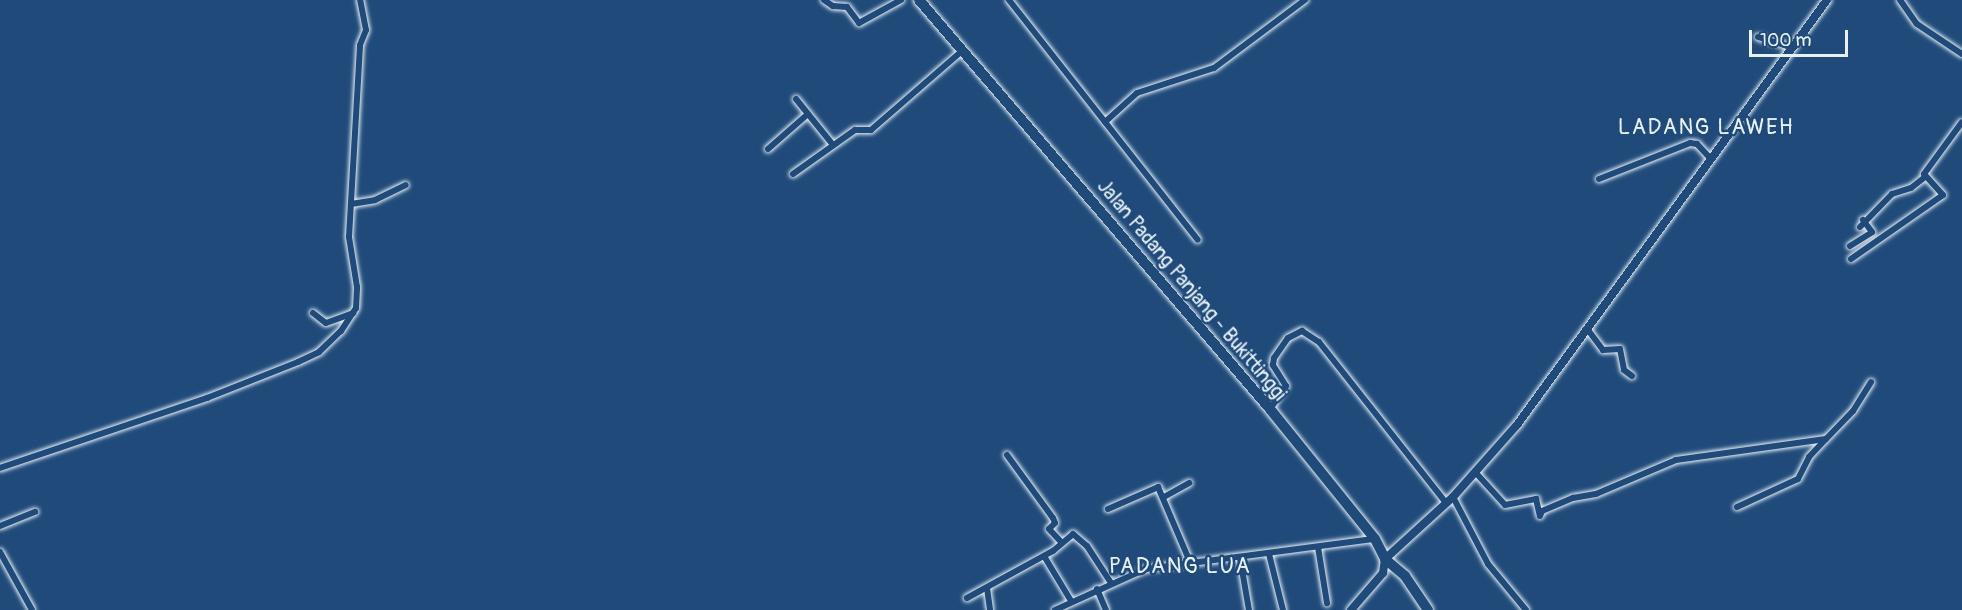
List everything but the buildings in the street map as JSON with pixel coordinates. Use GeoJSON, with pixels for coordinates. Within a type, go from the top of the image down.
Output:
{"type":"FeatureCollection","features":[{"type":"Feature","properties":{"kind":"highway","name":"Jalan Padang Panjang - Bukittinggi"},"geometry":{"type":"LineString","coordinates":[[919,0],[1270,409],[1375,539],[1385,559],[1405,576],[1427,610]]}},
{"type":"Feature","properties":{"kind":"main road"},"geometry":{"type":"LineString","coordinates":[[1357,608],[1383,573],[1385,559],[1476,473],[1588,330],[1790,47],[1827,0]]}},
{"type":"Feature","properties":{"kind":"street"},"geometry":{"type":"LineString","coordinates":[[0,468],[207,398],[298,362],[319,352],[353,313],[357,287],[349,237],[359,53],[366,30],[360,0]]}},
{"type":"Feature","properties":{"kind":"street"},"geometry":{"type":"LineString","coordinates":[[824,0],[833,6],[847,7],[859,22],[901,0]]}},
{"type":"Feature","properties":{"kind":"street"},"geometry":{"type":"LineString","coordinates":[[1009,0],[1198,240]]}},
{"type":"Feature","properties":{"kind":"street"},"geometry":{"type":"LineString","coordinates":[[1105,122],[1137,93],[1214,68],[1305,0]]}},
{"type":"Feature","properties":{"kind":"street"},"geometry":{"type":"LineString","coordinates":[[1900,0],[1917,24],[1962,54]]}},
{"type":"Feature","properties":{"kind":"street"},"geometry":{"type":"LineString","coordinates":[[1758,37],[1790,47]]}},
{"type":"Feature","properties":{"kind":"street"},"geometry":{"type":"LineString","coordinates":[[793,174],[855,130],[872,130],[963,49]]}},
{"type":"Feature","properties":{"kind":"street"},"geometry":{"type":"LineString","coordinates":[[796,99],[833,145]]}},
{"type":"Feature","properties":{"kind":"street"},"geometry":{"type":"LineString","coordinates":[[768,149],[808,114]]}},
{"type":"Feature","properties":{"kind":"street"},"geometry":{"type":"LineString","coordinates":[[1850,246],[1872,232],[1862,224],[1892,194],[1915,186],[1925,177],[1962,122]]}},
{"type":"Feature","properties":{"kind":"street"},"geometry":{"type":"LineString","coordinates":[[1599,179],[1690,143],[1697,144],[1711,159]]}},
{"type":"Feature","properties":{"kind":"street"},"geometry":{"type":"LineString","coordinates":[[1851,259],[1943,195],[1925,177]]}},
{"type":"Feature","properties":{"kind":"street"},"geometry":{"type":"LineString","coordinates":[[351,204],[375,200],[406,185]]}},
{"type":"Feature","properties":{"kind":"street"},"geometry":{"type":"LineString","coordinates":[[314,313],[326,323],[353,313]]}},
{"type":"Feature","properties":{"kind":"street"},"geometry":{"type":"LineString","coordinates":[[1588,330],[1603,350],[1620,349],[1624,370],[1632,376]]}},
{"type":"Feature","properties":{"kind":"street"},"geometry":{"type":"LineString","coordinates":[[1270,409],[1286,386],[1273,365],[1274,358],[1288,338],[1302,331],[1319,342],[1450,500],[1488,564],[1527,610]]}},
{"type":"Feature","properties":{"kind":"street"},"geometry":{"type":"LineString","coordinates":[[1737,507],[1798,479],[1809,457],[1853,411],[1871,382]]}},
{"type":"Feature","properties":{"kind":"street"},"geometry":{"type":"LineString","coordinates":[[1476,473],[1505,505],[1536,499],[1539,516],[1542,511],[1572,498],[1596,494],[1676,460],[1826,439]]}},
{"type":"Feature","properties":{"kind":"street"},"geometry":{"type":"LineString","coordinates":[[1007,455],[1021,469],[1053,518],[1052,529],[1060,541]]}},
{"type":"Feature","properties":{"kind":"street"},"geometry":{"type":"LineString","coordinates":[[1164,497],[1189,483]]}},
{"type":"Feature","properties":{"kind":"street"},"geometry":{"type":"LineString","coordinates":[[1108,509],[1156,487],[1164,497],[1190,562]]}},
{"type":"Feature","properties":{"kind":"street"},"geometry":{"type":"LineString","coordinates":[[0,526],[35,512]]}},
{"type":"Feature","properties":{"kind":"street"},"geometry":{"type":"LineString","coordinates":[[967,598],[1044,556],[1068,536],[1078,535],[1111,583]]}},
{"type":"Feature","properties":{"kind":"street"},"geometry":{"type":"LineString","coordinates":[[1055,610],[1071,600],[1146,569],[1375,539]]}},
{"type":"Feature","properties":{"kind":"street"},"geometry":{"type":"LineString","coordinates":[[1318,547],[1327,603]]}},
{"type":"Feature","properties":{"kind":"street"},"geometry":{"type":"LineString","coordinates":[[0,552],[32,610]]}},
{"type":"Feature","properties":{"kind":"street"},"geometry":{"type":"LineString","coordinates":[[1269,554],[1283,610]]}},
{"type":"Feature","properties":{"kind":"street"},"geometry":{"type":"LineString","coordinates":[[1044,556],[1071,600]]}},
{"type":"Feature","properties":{"kind":"street"},"geometry":{"type":"LineString","coordinates":[[1240,558],[1249,610]]}},
{"type":"Feature","properties":{"kind":"street"},"geometry":{"type":"LineString","coordinates":[[987,588],[990,610]]}},
{"type":"Feature","properties":{"kind":"street"},"geometry":{"type":"LineString","coordinates":[[1097,589],[1106,610]]}},
{"type":"Feature","properties":{"kind":"district","name":"LADANG LAWEH"},"geometry":{"type":"Point","coordinates":[1706,128]}},
{"type":"Feature","properties":{"kind":"district","name":"PADANG LUA"},"geometry":{"type":"Point","coordinates":[1180,567]}}]}
